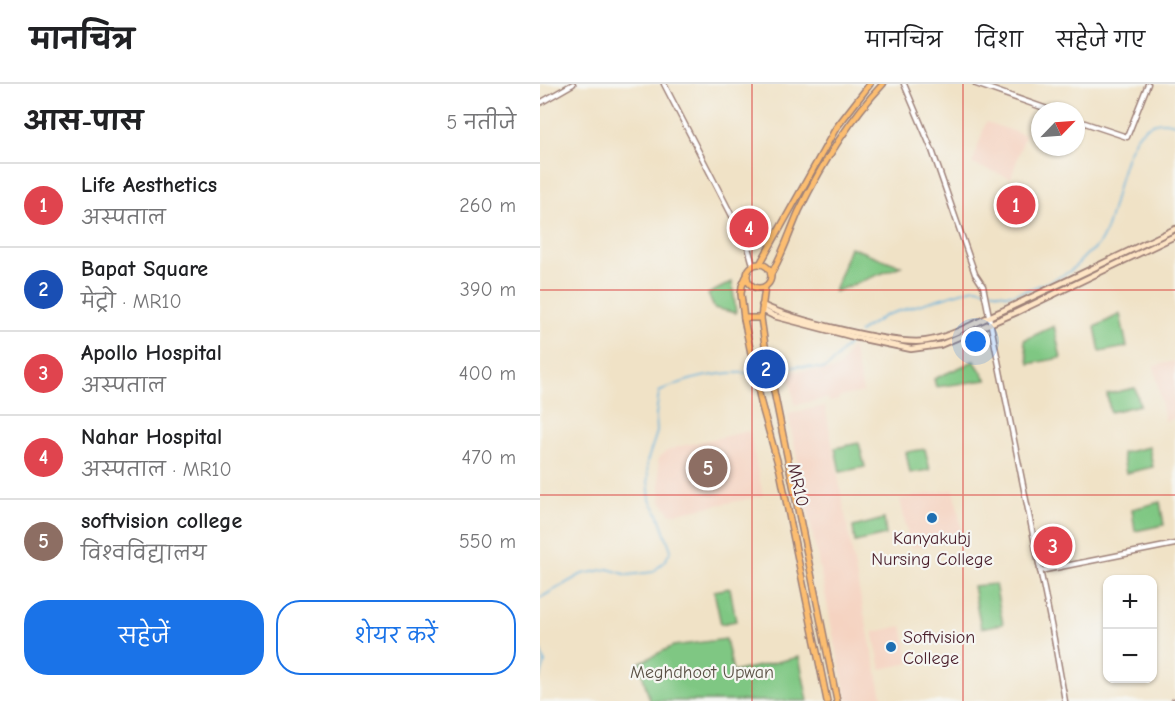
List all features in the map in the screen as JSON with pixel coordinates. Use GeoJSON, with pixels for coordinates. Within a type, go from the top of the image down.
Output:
{"type":"FeatureCollection","features":[{"type":"Feature","properties":{"kind":"main road"},"geometry":{"type":"LineString","coordinates":[[760,264],[836,128],[870,84]]}},
{"type":"Feature","properties":{"kind":"main road"},"geometry":{"type":"LineString","coordinates":[[771,274],[766,266],[760,264],[753,265],[746,277],[751,286],[758,289],[765,287],[770,281],[800,209],[858,114],[883,84]]}},
{"type":"Feature","properties":{"kind":"main road"},"geometry":{"type":"LineString","coordinates":[[861,336],[911,342],[928,341],[988,317],[1175,229]]}},
{"type":"Feature","properties":{"kind":"main road"},"geometry":{"type":"LineString","coordinates":[[762,307],[851,334],[911,349],[929,347],[940,345],[990,323],[1175,236]]}},
{"type":"Feature","properties":{"kind":"main road","name":"MR10"},"geometry":{"type":"LineString","coordinates":[[746,277],[741,294],[755,376],[782,481],[827,701]]}},
{"type":"Feature","properties":{"kind":"main road","name":"MR10"},"geometry":{"type":"LineString","coordinates":[[765,287],[761,318],[768,362],[837,701]]}},
{"type":"Feature","properties":{"kind":"main road"},"geometry":{"type":"LineString","coordinates":[[744,318],[761,318]]}},
{"type":"Feature","properties":{"kind":"street"},"geometry":{"type":"LineString","coordinates":[[540,103],[573,84]]}},
{"type":"Feature","properties":{"kind":"street"},"geometry":{"type":"LineString","coordinates":[[664,84],[747,248],[753,265]]}},
{"type":"Feature","properties":{"kind":"street"},"geometry":{"type":"LineString","coordinates":[[904,84],[932,150],[975,274],[983,286],[1065,701]]}},
{"type":"Feature","properties":{"kind":"street"},"geometry":{"type":"LineString","coordinates":[[975,84],[1031,103]]}},
{"type":"Feature","properties":{"kind":"street"},"geometry":{"type":"LineString","coordinates":[[1085,123],[1127,137],[1148,84]]}},
{"type":"Feature","properties":{"kind":"street"},"geometry":{"type":"LineString","coordinates":[[1040,571],[1175,543]]}},
{"type":"Feature","properties":{"kind":"shaded area"},"geometry":{"type":"Polygon","coordinates":[[[986,122],[1025,135],[1011,178],[972,164],[986,122]]]}},
{"type":"Feature","properties":{"kind":"shaded area"},"geometry":{"type":"Polygon","coordinates":[[[852,346],[863,392],[839,397],[838,400],[829,402],[828,398],[795,405],[788,371],[834,370],[843,363],[852,346]]]}},
{"type":"Feature","properties":{"kind":"shaded area"},"geometry":{"type":"Polygon","coordinates":[[[1175,361],[1175,418],[1165,421],[1154,366],[1175,361]]]}},
{"type":"Feature","properties":{"kind":"shaded area"},"geometry":{"type":"Polygon","coordinates":[[[825,406],[859,590],[883,701],[847,701],[788,414],[825,406]]]}},
{"type":"Feature","properties":{"kind":"shaded area"},"geometry":{"type":"Polygon","coordinates":[[[749,431],[763,496],[671,514],[661,501],[658,459],[665,452],[677,447],[749,431]]]}},
{"type":"Feature","properties":{"kind":"shaded area","name":"Kanyakubj Nursing College"},"geometry":{"type":"Polygon","coordinates":[[[954,489],[963,537],[913,548],[910,546],[900,499],[954,489]]]}},
{"type":"Feature","properties":{"kind":"shaded area"},"geometry":{"type":"Polygon","coordinates":[[[1057,528],[1064,561],[1049,565],[1042,532],[1057,528]]]}},
{"type":"Feature","properties":{"kind":"shaded area","name":"Softvision College"},"geometry":{"type":"Polygon","coordinates":[[[902,626],[910,663],[881,669],[873,632],[902,626]]]}},
{"type":"Feature","properties":{"kind":"green space"},"geometry":{"type":"Polygon","coordinates":[[[850,247],[901,266],[834,292],[850,247]]]}},
{"type":"Feature","properties":{"kind":"green space"},"geometry":{"type":"Polygon","coordinates":[[[732,282],[736,313],[714,308],[708,294],[732,282]]]}},
{"type":"Feature","properties":{"kind":"green space"},"geometry":{"type":"Polygon","coordinates":[[[1120,314],[1127,347],[1100,352],[1095,327],[1120,314]]]}},
{"type":"Feature","properties":{"kind":"green space"},"geometry":{"type":"Polygon","coordinates":[[[1054,326],[1061,358],[1029,364],[1024,340],[1054,326]]]}},
{"type":"Feature","properties":{"kind":"green space"},"geometry":{"type":"Polygon","coordinates":[[[974,361],[987,380],[936,387],[934,379],[974,361]]]}},
{"type":"Feature","properties":{"kind":"green space"},"geometry":{"type":"Polygon","coordinates":[[[1135,388],[1140,405],[1110,412],[1107,394],[1135,388]]]}},
{"type":"Feature","properties":{"kind":"green space"},"geometry":{"type":"Polygon","coordinates":[[[859,443],[865,467],[840,472],[835,448],[859,443]]]}},
{"type":"Feature","properties":{"kind":"green space"},"geometry":{"type":"Polygon","coordinates":[[[1149,447],[1153,467],[1126,473],[1122,453],[1149,447]]]}},
{"type":"Feature","properties":{"kind":"green space"},"geometry":{"type":"Polygon","coordinates":[[[925,449],[930,470],[910,473],[906,452],[925,449]]]}},
{"type":"Feature","properties":{"kind":"green space"},"geometry":{"type":"Polygon","coordinates":[[[1160,502],[1164,525],[1135,531],[1132,509],[1160,502]]]}},
{"type":"Feature","properties":{"kind":"green space"},"geometry":{"type":"Polygon","coordinates":[[[884,519],[886,535],[855,542],[853,527],[884,519]]]}},
{"type":"Feature","properties":{"kind":"green space"},"geometry":{"type":"Polygon","coordinates":[[[995,584],[1003,624],[981,628],[973,586],[995,584]]]}},
{"type":"Feature","properties":{"kind":"green space"},"geometry":{"type":"Polygon","coordinates":[[[730,588],[736,621],[721,624],[714,591],[730,588]]]}},
{"type":"Feature","properties":{"kind":"green space","name":"Meghdhoot Upwan"},"geometry":{"type":"Polygon","coordinates":[[[726,639],[733,672],[799,657],[808,701],[650,701],[639,663],[673,646],[726,639]]]}},
{"type":"Feature","properties":{"kind":"waterway"},"geometry":{"type":"LineString","coordinates":[[859,332],[886,315],[974,288],[1015,294],[1051,281],[1070,271],[1096,247],[1105,232],[1123,167],[1141,131],[1156,123],[1175,124]]}},
{"type":"Feature","properties":{"kind":"waterway"},"geometry":{"type":"LineString","coordinates":[[756,373],[799,366],[824,369],[854,338]]}},
{"type":"Feature","properties":{"kind":"waterway"},"geometry":{"type":"LineString","coordinates":[[540,598],[582,574],[608,569],[628,575],[653,572],[665,561],[671,550],[658,514],[650,500],[647,462],[657,432],[656,415],[659,392],[704,377],[728,373],[751,373]]}},
{"type":"Feature","properties":{"kind":"waterway"},"geometry":{"type":"LineString","coordinates":[[540,649],[545,663],[540,678]]}},
{"type":"Feature","properties":{"kind":"place","name":"Life Aesthetics"},"geometry":{"type":"Point","coordinates":[1016,205]}},
{"type":"Feature","properties":{"kind":"place","name":"Nahar Hospital"},"geometry":{"type":"Point","coordinates":[749,228]}},
{"type":"Feature","properties":{"kind":"place","name":"Bapat Square"},"geometry":{"type":"Point","coordinates":[766,369]}},
{"type":"Feature","properties":{"kind":"place","name":"softvision college"},"geometry":{"type":"Point","coordinates":[708,468]}},
{"type":"Feature","properties":{"kind":"place","name":"Kanyakubj Nursing College"},"geometry":{"type":"Point","coordinates":[932,518]}},
{"type":"Feature","properties":{"kind":"place","name":"Apollo Hospital"},"geometry":{"type":"Point","coordinates":[1053,546]}},
{"type":"Feature","properties":{"kind":"place","name":"Softvision College"},"geometry":{"type":"Point","coordinates":[891,647]}}]}
